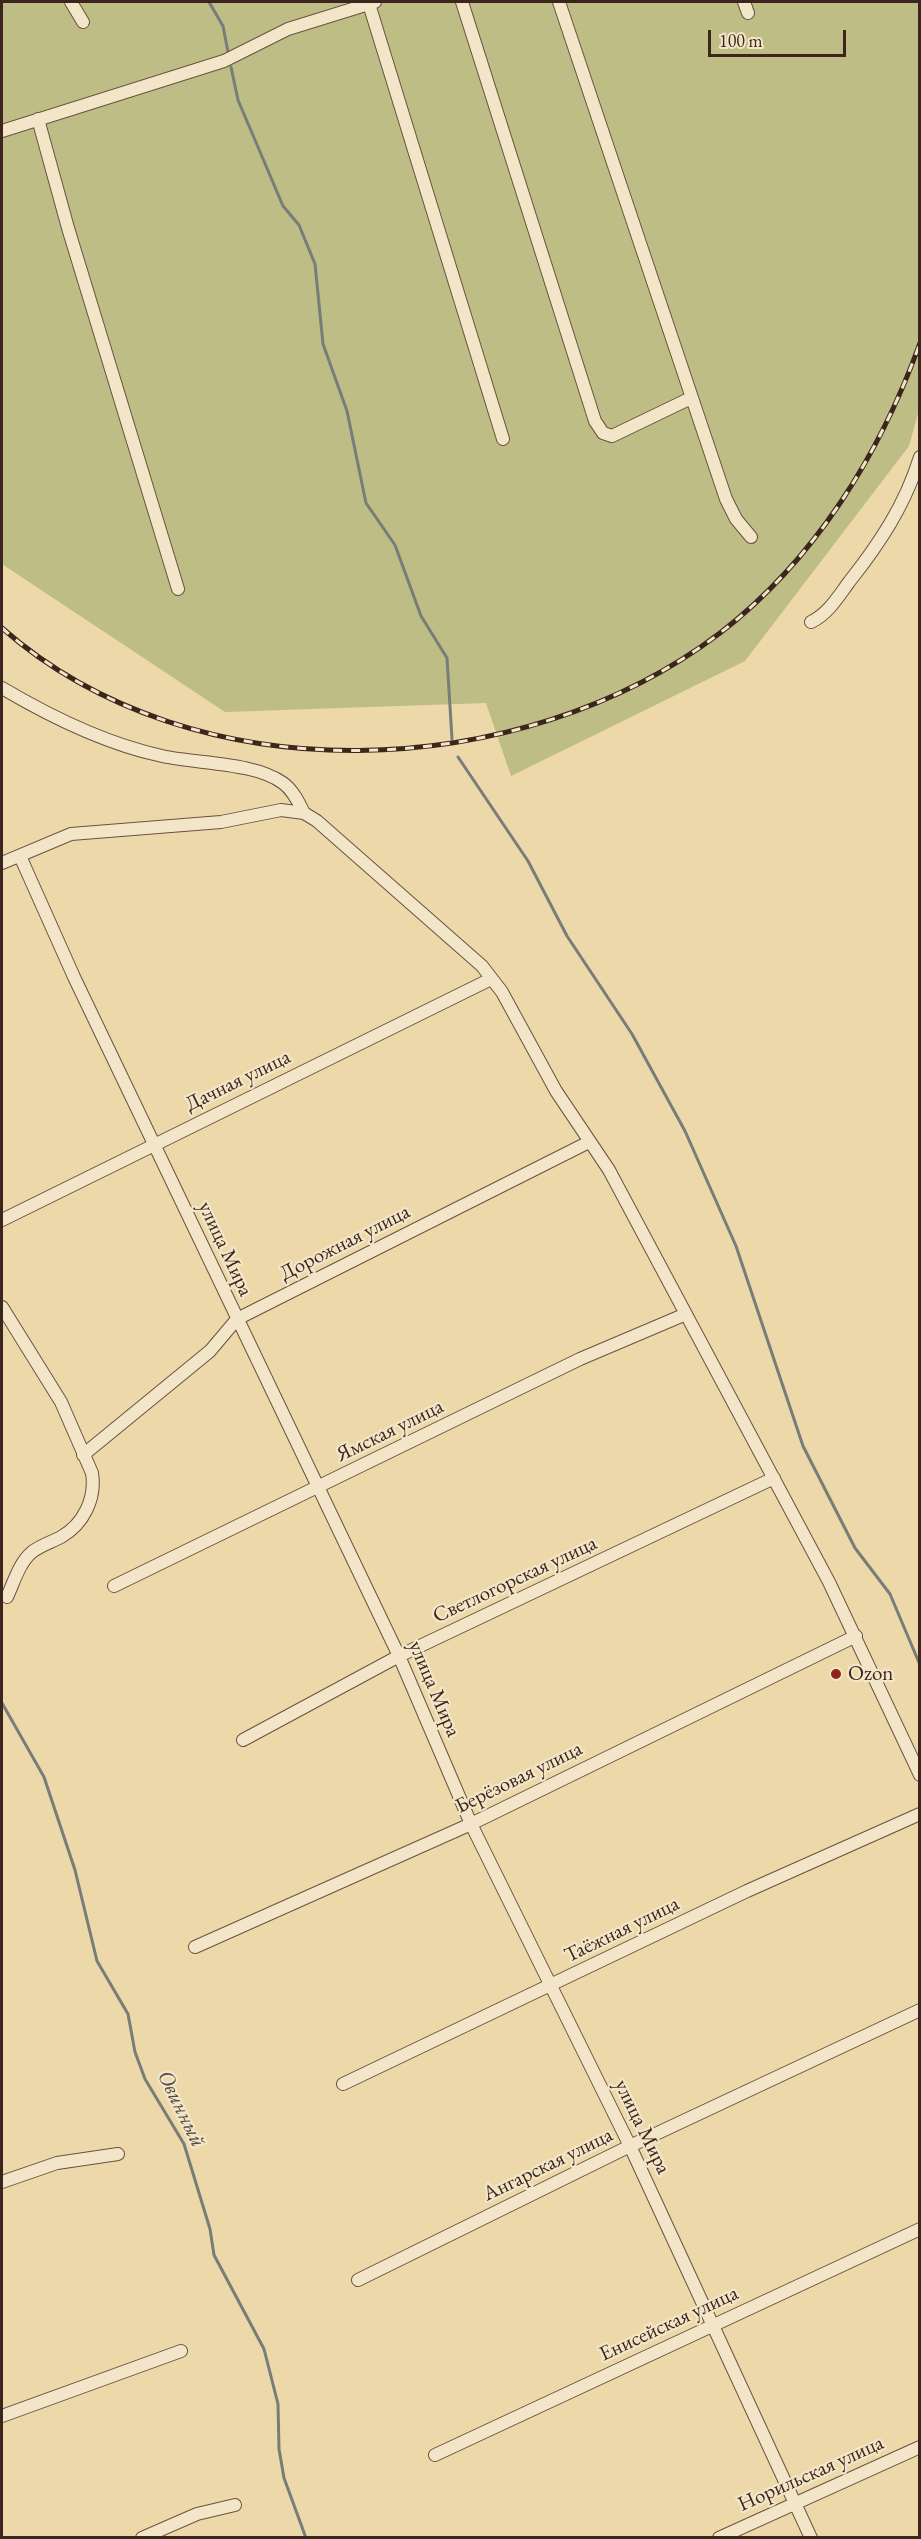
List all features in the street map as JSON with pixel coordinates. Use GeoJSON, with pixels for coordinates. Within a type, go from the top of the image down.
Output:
{"type":"FeatureCollection","features":[{"type":"Feature","properties":{"kind":"street"},"geometry":{"type":"LineString","coordinates":[[71,2],[83,22]]}},
{"type":"Feature","properties":{"kind":"street"},"geometry":{"type":"LineString","coordinates":[[462,2],[595,420],[603,433],[612,436],[691,398]]}},
{"type":"Feature","properties":{"kind":"street"},"geometry":{"type":"LineString","coordinates":[[559,2],[726,499],[736,519],[751,537]]}},
{"type":"Feature","properties":{"kind":"street"},"geometry":{"type":"LineString","coordinates":[[2,131],[224,61],[288,28],[373,3],[503,439]]}},
{"type":"Feature","properties":{"kind":"street"},"geometry":{"type":"LineString","coordinates":[[38,119],[68,228],[178,590]]}},
{"type":"Feature","properties":{"kind":"street"},"geometry":{"type":"LineString","coordinates":[[811,622],[830,607],[878,545],[905,499],[920,457]]}},
{"type":"Feature","properties":{"kind":"street"},"geometry":{"type":"LineString","coordinates":[[2,687],[42,711],[120,743],[161,756],[260,773],[283,782],[304,813]]}},
{"type":"Feature","properties":{"kind":"street"},"geometry":{"type":"LineString","coordinates":[[2,863],[71,834],[221,822],[281,810],[304,813],[317,821],[482,966],[502,992],[556,1091],[609,1170],[856,1636],[920,1775]]}},
{"type":"Feature","properties":{"kind":"street","name":"улица Мира"},"geometry":{"type":"LineString","coordinates":[[20,856],[153,1143],[399,1656],[471,1824],[630,2146],[812,2538]]}},
{"type":"Feature","properties":{"kind":"street","name":"Дачная улица"},"geometry":{"type":"LineString","coordinates":[[2,1220],[153,1143],[491,979]]}},
{"type":"Feature","properties":{"kind":"street","name":"Дорожная улица"},"geometry":{"type":"LineString","coordinates":[[83,1455],[210,1351],[237,1319],[589,1142]]}},
{"type":"Feature","properties":{"kind":"street"},"geometry":{"type":"LineString","coordinates":[[2,1306],[61,1402],[92,1473],[94,1484],[93,1495],[86,1511],[72,1529],[31,1553],[19,1570],[7,1597]]}},
{"type":"Feature","properties":{"kind":"street","name":"Ямская улица"},"geometry":{"type":"LineString","coordinates":[[114,1586],[580,1359],[686,1314]]}},
{"type":"Feature","properties":{"kind":"street","name":"Светлогорская улица"},"geometry":{"type":"LineString","coordinates":[[243,1740],[399,1656],[774,1478]]}},
{"type":"Feature","properties":{"kind":"street","name":"Берёзовая улица"},"geometry":{"type":"LineString","coordinates":[[195,1947],[471,1824],[856,1636]]}},
{"type":"Feature","properties":{"kind":"street","name":"Таёжная улица"},"geometry":{"type":"LineString","coordinates":[[343,2084],[747,1891],[920,1814]]}},
{"type":"Feature","properties":{"kind":"street","name":"Ангарская улица"},"geometry":{"type":"LineString","coordinates":[[358,2280],[630,2146],[920,2010]]}},
{"type":"Feature","properties":{"kind":"street"},"geometry":{"type":"LineString","coordinates":[[2,2182],[57,2163],[118,2154]]}},
{"type":"Feature","properties":{"kind":"street","name":"Енисейская улица"},"geometry":{"type":"LineString","coordinates":[[435,2455],[920,2229]]}},
{"type":"Feature","properties":{"kind":"street"},"geometry":{"type":"LineString","coordinates":[[2,2416],[182,2351]]}},
{"type":"Feature","properties":{"kind":"street","name":"Норильская улица"},"geometry":{"type":"LineString","coordinates":[[719,2538],[920,2447]]}},
{"type":"Feature","properties":{"kind":"street"},"geometry":{"type":"LineString","coordinates":[[142,2538],[197,2514],[235,2505]]}},
{"type":"Feature","properties":{"kind":"green space"},"geometry":{"type":"Polygon","coordinates":[[[2,2],[919,2],[920,406],[909,446],[745,661],[511,776],[486,703],[225,712],[2,564],[2,2]]]}},
{"type":"Feature","properties":{"kind":"waterway"},"geometry":{"type":"LineString","coordinates":[[209,2],[223,26],[228,52]]}},
{"type":"Feature","properties":{"kind":"waterway"},"geometry":{"type":"LineString","coordinates":[[231,67],[238,100],[283,206],[299,225],[315,264],[323,344],[347,411],[366,503],[395,545],[421,616],[447,658],[452,739]]}},
{"type":"Feature","properties":{"kind":"waterway"},"geometry":{"type":"LineString","coordinates":[[458,757],[528,861],[567,936],[632,1034],[685,1131],[736,1246],[803,1446],[855,1548],[890,1594],[920,1665]]}},
{"type":"Feature","properties":{"kind":"waterway","name":"Овинный"},"geometry":{"type":"LineString","coordinates":[[2,1703],[44,1777],[75,1870],[97,1961],[128,2014],[135,2052],[145,2079],[184,2144],[210,2229],[214,2255],[264,2349],[278,2404],[279,2449],[284,2478],[306,2538]]}},
{"type":"Feature","properties":{"kind":"railway"},"geometry":{"type":"LineString","coordinates":[[2,628],[80,683],[167,721],[261,744],[358,750],[456,742],[551,720],[640,683],[720,633],[786,572],[841,502],[864,464],[904,384],[920,343]]}},
{"type":"Feature","properties":{"kind":"place","name":"Ozon"},"geometry":{"type":"Point","coordinates":[836,1674]}}]}
